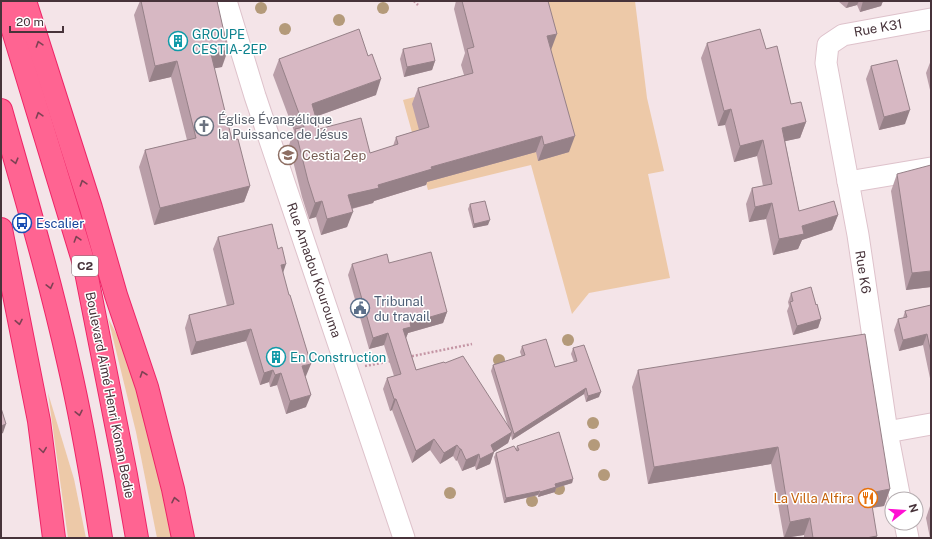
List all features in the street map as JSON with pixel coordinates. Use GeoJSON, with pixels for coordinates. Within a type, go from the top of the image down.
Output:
{"type":"FeatureCollection","features":[{"type":"Feature","properties":{"kind":"highway","name":"Boulevard Aimé Henri Konan Bedie"},"geometry":{"type":"LineString","coordinates":[[4,1],[85,267],[126,475],[136,538]]}},
{"type":"Feature","properties":{"kind":"highway"},"geometry":{"type":"LineString","coordinates":[[25,1],[91,208],[116,295],[147,387],[173,489],[183,538]]}},
{"type":"Feature","properties":{"kind":"highway"},"geometry":{"type":"LineString","coordinates":[[1,110],[46,270],[69,365],[89,461],[101,538]]}},
{"type":"Feature","properties":{"kind":"highway"},"geometry":{"type":"LineString","coordinates":[[1,229],[39,421],[54,538]]}},
{"type":"Feature","properties":{"kind":"street","name":"Rue Amadou Kourouma"},"geometry":{"type":"LineString","coordinates":[[226,1],[255,96],[404,538]]}},
{"type":"Feature","properties":{"kind":"street","name":"Rue K31"},"geometry":{"type":"LineString","coordinates":[[828,45],[843,35],[931,19]]}},
{"type":"Feature","properties":{"kind":"street","name":"Rue K6"},"geometry":{"type":"LineString","coordinates":[[828,45],[826,62],[858,235],[888,432],[899,491]]}},
{"type":"Feature","properties":{"kind":"street"},"geometry":{"type":"LineString","coordinates":[[848,182],[931,168]]}},
{"type":"Feature","properties":{"kind":"street"},"geometry":{"type":"LineString","coordinates":[[888,432],[931,424]]}},
{"type":"Feature","properties":{"kind":"path"},"geometry":{"type":"LineString","coordinates":[[414,1],[418,5]]}},
{"type":"Feature","properties":{"kind":"path"},"geometry":{"type":"LineString","coordinates":[[402,359],[472,344]]}},
{"type":"Feature","properties":{"kind":"path"},"geometry":{"type":"LineString","coordinates":[[348,370],[394,360]]}},
{"type":"Feature","properties":{"kind":"shaded area"},"geometry":{"type":"Polygon","coordinates":[[[541,1],[635,1],[647,98],[664,171],[648,174],[670,278],[589,293],[572,314],[531,165],[428,190],[403,100],[548,63],[541,1]]]}},
{"type":"Feature","properties":{"kind":"shaded area"},"geometry":{"type":"Polygon","coordinates":[[[108,318],[131,361],[160,472],[173,538],[157,538],[136,432],[108,318]]]}},
{"type":"Feature","properties":{"kind":"shaded area"},"geometry":{"type":"Polygon","coordinates":[[[48,393],[74,479],[86,538],[68,538],[48,393]]]}},
{"type":"Feature","properties":{"kind":"building"},"geometry":{"type":"Polygon","coordinates":[[[141,1],[217,1],[228,50],[211,54],[232,140],[238,139],[250,186],[160,208],[145,150],[196,138],[177,61],[155,66],[141,1]]]}},
{"type":"Feature","properties":{"kind":"building"},"geometry":{"type":"Polygon","coordinates":[[[462,1],[548,1],[557,34],[547,36],[575,136],[544,145],[542,136],[431,167],[432,169],[378,185],[379,188],[348,195],[353,212],[327,219],[322,201],[315,203],[308,181],[295,129],[304,127],[279,59],[359,29],[368,56],[372,54],[381,79],[312,104],[319,129],[361,118],[370,153],[398,144],[396,137],[429,127],[418,88],[473,73],[467,49],[474,47],[462,1]]]}},
{"type":"Feature","properties":{"kind":"building"},"geometry":{"type":"Polygon","coordinates":[[[760,29],[766,49],[777,46],[791,104],[801,102],[806,122],[782,128],[799,211],[834,201],[838,215],[802,226],[804,234],[779,239],[772,203],[755,207],[752,188],[772,184],[763,140],[740,146],[731,109],[724,111],[707,43],[760,29]]]}},
{"type":"Feature","properties":{"kind":"building"},"geometry":{"type":"Polygon","coordinates":[[[431,43],[435,61],[407,67],[403,49],[431,43]]]}},
{"type":"Feature","properties":{"kind":"building"},"geometry":{"type":"Polygon","coordinates":[[[897,60],[910,110],[884,117],[871,66],[897,60]]]}},
{"type":"Feature","properties":{"kind":"building"},"geometry":{"type":"Polygon","coordinates":[[[931,165],[931,271],[912,273],[897,174],[931,165]]]}},
{"type":"Feature","properties":{"kind":"building"},"geometry":{"type":"Polygon","coordinates":[[[485,201],[490,220],[474,224],[470,204],[485,201]]]}},
{"type":"Feature","properties":{"kind":"building"},"geometry":{"type":"Polygon","coordinates":[[[272,224],[278,249],[282,247],[286,264],[281,265],[311,364],[302,366],[311,395],[290,401],[281,373],[275,375],[273,370],[264,373],[251,329],[196,342],[189,315],[234,304],[218,237],[272,224]]]}},
{"type":"Feature","properties":{"kind":"building"},"geometry":{"type":"Polygon","coordinates":[[[431,252],[447,312],[410,323],[411,327],[403,329],[416,370],[444,362],[445,363],[463,356],[512,432],[491,445],[494,452],[480,459],[479,454],[466,460],[461,449],[457,445],[444,453],[434,439],[416,451],[396,399],[394,399],[387,378],[401,374],[388,333],[373,338],[352,264],[387,254],[389,263],[431,252]]]}},
{"type":"Feature","properties":{"kind":"building"},"geometry":{"type":"Polygon","coordinates":[[[811,287],[821,319],[797,326],[790,302],[793,301],[791,293],[811,287]]]}},
{"type":"Feature","properties":{"kind":"building"},"geometry":{"type":"Polygon","coordinates":[[[931,305],[931,353],[927,334],[903,340],[898,319],[907,317],[905,311],[931,305]]]}},
{"type":"Feature","properties":{"kind":"building"},"geometry":{"type":"Polygon","coordinates":[[[865,334],[890,489],[870,493],[877,536],[866,538],[813,538],[810,518],[790,522],[778,447],[654,467],[638,370],[865,334]]]}},
{"type":"Feature","properties":{"kind":"building"},"geometry":{"type":"Polygon","coordinates":[[[546,339],[555,367],[577,361],[573,348],[584,345],[601,392],[588,396],[586,388],[514,434],[493,365],[525,355],[522,346],[546,339]]]}},
{"type":"Feature","properties":{"kind":"building"},"geometry":{"type":"Polygon","coordinates":[[[1,408],[6,424],[1,426],[1,408]]]}},
{"type":"Feature","properties":{"kind":"building"},"geometry":{"type":"Polygon","coordinates":[[[559,432],[573,479],[555,484],[556,487],[540,492],[506,498],[496,453],[514,446],[517,451],[519,450],[517,446],[559,432]]]}},
{"type":"Feature","properties":{"kind":"place","name":"GROUPE CESTIA-2EP"},"geometry":{"type":"Point","coordinates":[178,41]}},
{"type":"Feature","properties":{"kind":"place","name":"Église Évangélique la Puissance de Jésus"},"geometry":{"type":"Point","coordinates":[204,126]}},
{"type":"Feature","properties":{"kind":"place","name":"Cestia 2ep"},"geometry":{"type":"Point","coordinates":[288,155]}},
{"type":"Feature","properties":{"kind":"place","name":"Escalier"},"geometry":{"type":"Point","coordinates":[22,223]}},
{"type":"Feature","properties":{"kind":"place","name":"Tribunal du travail"},"geometry":{"type":"Point","coordinates":[360,308]}},
{"type":"Feature","properties":{"kind":"place","name":"En Construction"},"geometry":{"type":"Point","coordinates":[276,357]}},
{"type":"Feature","properties":{"kind":"place","name":"La Villa Alfira"},"geometry":{"type":"Point","coordinates":[868,498]}}]}
